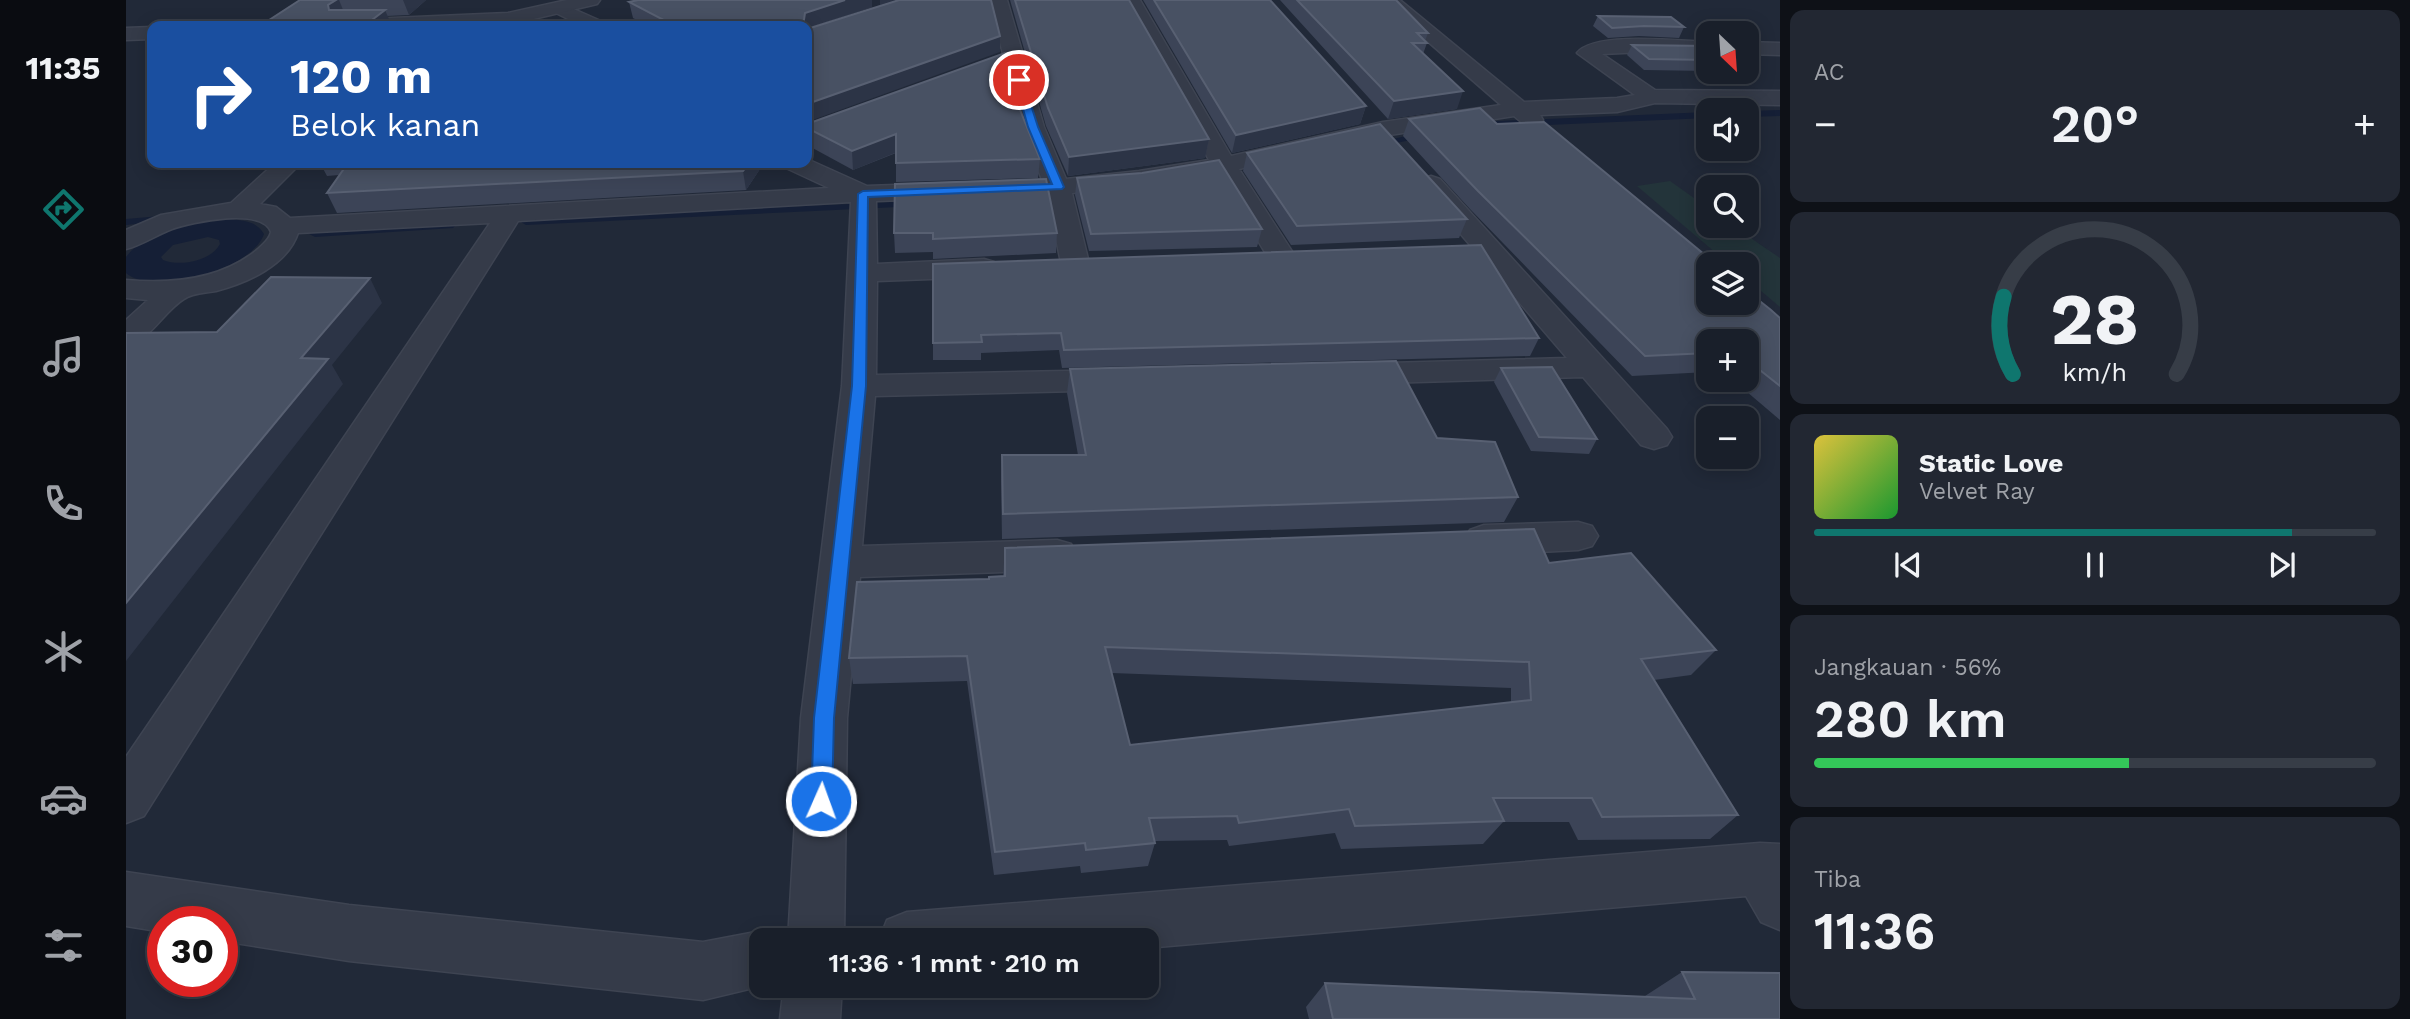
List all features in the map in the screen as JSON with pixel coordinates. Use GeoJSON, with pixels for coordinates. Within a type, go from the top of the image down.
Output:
{"type":"FeatureCollection","features":[{"type":"Feature","properties":{"kind":"street"},"geometry":{"type":"LineString","coordinates":[[489,21],[591,0]]}},
{"type":"Feature","properties":{"kind":"street"},"geometry":{"type":"LineString","coordinates":[[998,0],[1007,28],[1005,59],[1061,193],[1076,263]]}},
{"type":"Feature","properties":{"kind":"street"},"geometry":{"type":"LineString","coordinates":[[1131,0],[1281,256]]}},
{"type":"Feature","properties":{"kind":"street"},"geometry":{"type":"LineString","coordinates":[[1389,0],[1536,123]]}},
{"type":"Feature","properties":{"kind":"street"},"geometry":{"type":"LineString","coordinates":[[560,8],[586,21]]}},
{"type":"Feature","properties":{"kind":"street"},"geometry":{"type":"LineString","coordinates":[[533,14],[546,21]]}},
{"type":"Feature","properties":{"kind":"street"},"geometry":{"type":"LineString","coordinates":[[126,34],[147,33]]}},
{"type":"Feature","properties":{"kind":"street"},"geometry":{"type":"LineString","coordinates":[[1696,48],[1616,46],[1593,48],[1587,53],[1650,96],[1780,97]]}},
{"type":"Feature","properties":{"kind":"street"},"geometry":{"type":"LineString","coordinates":[[1759,48],[1780,49]]}},
{"type":"Feature","properties":{"kind":"street"},"geometry":{"type":"LineString","coordinates":[[284,226],[510,212],[1061,193],[1139,179],[1229,171],[1399,148],[1536,123],[1644,100],[1650,96]]}},
{"type":"Feature","properties":{"kind":"street"},"geometry":{"type":"LineString","coordinates":[[1365,110],[1654,437]]}},
{"type":"Feature","properties":{"kind":"street"},"geometry":{"type":"LineString","coordinates":[[812,152],[871,198]]}},
{"type":"Feature","properties":{"kind":"street"},"geometry":{"type":"LineString","coordinates":[[238,210],[284,168]]}},
{"type":"Feature","properties":{"kind":"street"},"geometry":{"type":"LineString","coordinates":[[806,168],[871,198]]}},
{"type":"Feature","properties":{"kind":"street"},"geometry":{"type":"LineString","coordinates":[[816,928],[824,718],[859,386],[861,274],[871,198]]}},
{"type":"Feature","properties":{"kind":"street"},"geometry":{"type":"LineString","coordinates":[[126,241],[169,222],[205,213],[238,210],[260,212],[275,217],[284,226],[285,233],[281,242],[258,261],[221,278],[177,289],[144,292],[126,289]]}},
{"type":"Feature","properties":{"kind":"street"},"geometry":{"type":"LineString","coordinates":[[126,800],[510,212]]}},
{"type":"Feature","properties":{"kind":"street"},"geometry":{"type":"LineString","coordinates":[[1448,251],[1490,250]]}},
{"type":"Feature","properties":{"kind":"street"},"geometry":{"type":"LineString","coordinates":[[861,274],[1009,266]]}},
{"type":"Feature","properties":{"kind":"street"},"geometry":{"type":"LineString","coordinates":[[126,337],[177,289]]}},
{"type":"Feature","properties":{"kind":"street"},"geometry":{"type":"LineString","coordinates":[[1316,374],[1594,368]]}},
{"type":"Feature","properties":{"kind":"street"},"geometry":{"type":"LineString","coordinates":[[859,386],[1150,379]]}},
{"type":"Feature","properties":{"kind":"street"},"geometry":{"type":"LineString","coordinates":[[1453,541],[1578,536]]}},
{"type":"Feature","properties":{"kind":"street"},"geometry":{"type":"LineString","coordinates":[[842,562],[1092,553]]}},
{"type":"Feature","properties":{"kind":"street"},"geometry":{"type":"LineString","coordinates":[[1083,928],[1773,881]]}},
{"type":"Feature","properties":{"kind":"street"},"geometry":{"type":"LineString","coordinates":[[126,899],[349,933],[703,971],[749,961]]}},
{"type":"Feature","properties":{"kind":"street"},"geometry":{"type":"LineString","coordinates":[[810,1019],[812,998]]}},
{"type":"Feature","properties":{"kind":"shaded area"},"geometry":{"type":"Polygon","coordinates":[[[1670,181],[1696,199],[1696,236],[1637,186],[1670,181]]]}},
{"type":"Feature","properties":{"kind":"shaded area"},"geometry":{"type":"Polygon","coordinates":[[[1698,238],[1751,238],[1780,258],[1780,307],[1759,289],[1759,252],[1715,252],[1698,238]]]}},
{"type":"Feature","properties":{"kind":"water"},"geometry":{"type":"Polygon","coordinates":[[[217,220],[250,222],[264,234],[256,247],[242,258],[201,276],[158,282],[140,280],[126,273],[126,257],[147,239],[160,232],[188,224],[217,220]],[[208,237],[173,245],[161,257],[163,260],[178,263],[195,261],[216,250],[220,244],[219,240],[208,237]]]}},
{"type":"Feature","properties":{"kind":"building"},"geometry":{"type":"Polygon","coordinates":[[[300,0],[336,0],[328,5],[329,10],[385,10],[371,21],[268,21],[300,0]]]}},
{"type":"Feature","properties":{"kind":"building"},"geometry":{"type":"Polygon","coordinates":[[[845,0],[805,13],[804,21],[665,21],[629,2],[845,0]]]}},
{"type":"Feature","properties":{"kind":"building"},"geometry":{"type":"Polygon","coordinates":[[[899,0],[991,0],[1000,36],[812,102],[812,27],[899,0]]]}},
{"type":"Feature","properties":{"kind":"building"},"geometry":{"type":"Polygon","coordinates":[[[1015,0],[1129,0],[1209,139],[1069,157],[1048,108],[1015,0]]]}},
{"type":"Feature","properties":{"kind":"building"},"geometry":{"type":"Polygon","coordinates":[[[1154,0],[1270,0],[1366,106],[1236,135],[1154,0]]]}},
{"type":"Feature","properties":{"kind":"building"},"geometry":{"type":"Polygon","coordinates":[[[1297,0],[1396,0],[1428,33],[1417,33],[1427,43],[1412,43],[1463,91],[1394,101],[1297,0]]]}},
{"type":"Feature","properties":{"kind":"building"},"geometry":{"type":"Polygon","coordinates":[[[1598,16],[1671,17],[1684,27],[1612,28],[1598,16]]]}},
{"type":"Feature","properties":{"kind":"building"},"geometry":{"type":"Polygon","coordinates":[[[1632,45],[1696,46],[1696,60],[1649,59],[1632,45]]]}},
{"type":"Feature","properties":{"kind":"building"},"geometry":{"type":"Polygon","coordinates":[[[1005,53],[1020,110],[1040,159],[896,163],[896,134],[852,151],[812,131],[812,122],[1005,53]]]}},
{"type":"Feature","properties":{"kind":"building"},"geometry":{"type":"Polygon","coordinates":[[[1480,108],[1497,124],[1544,122],[1701,252],[1696,252],[1696,315],[1759,315],[1759,301],[1780,318],[1780,386],[1759,369],[1759,329],[1696,329],[1696,354],[1645,356],[1409,119],[1480,108]]]}},
{"type":"Feature","properties":{"kind":"building"},"geometry":{"type":"Polygon","coordinates":[[[1380,124],[1467,219],[1297,226],[1247,153],[1380,124]]]}},
{"type":"Feature","properties":{"kind":"building"},"geometry":{"type":"Polygon","coordinates":[[[1219,160],[1262,229],[1091,234],[1077,178],[1142,173],[1219,160]]]}},
{"type":"Feature","properties":{"kind":"building"},"geometry":{"type":"Polygon","coordinates":[[[344,168],[745,168],[743,171],[327,193],[344,168]]]}},
{"type":"Feature","properties":{"kind":"building"},"geometry":{"type":"Polygon","coordinates":[[[1046,179],[1057,233],[933,239],[933,233],[894,233],[895,184],[1046,179]]]}},
{"type":"Feature","properties":{"kind":"building"},"geometry":{"type":"Polygon","coordinates":[[[1481,245],[1539,338],[1064,350],[1061,333],[981,335],[982,342],[933,343],[933,264],[1481,245]]]}},
{"type":"Feature","properties":{"kind":"building"},"geometry":{"type":"Polygon","coordinates":[[[271,277],[370,278],[301,358],[328,359],[126,603],[126,333],[217,332],[271,277]]]}},
{"type":"Feature","properties":{"kind":"building"},"geometry":{"type":"Polygon","coordinates":[[[1396,361],[1437,438],[1495,442],[1518,497],[1003,514],[1002,455],[1086,455],[1070,369],[1396,361]]]}},
{"type":"Feature","properties":{"kind":"building"},"geometry":{"type":"Polygon","coordinates":[[[1552,367],[1597,439],[1539,437],[1501,368],[1552,367]]]}},
{"type":"Feature","properties":{"kind":"building"},"geometry":{"type":"Polygon","coordinates":[[[1534,529],[1549,563],[1631,553],[1716,650],[1641,659],[1738,815],[1602,817],[1592,798],[1493,798],[1504,821],[1355,826],[1349,809],[1239,823],[1237,816],[1149,818],[1155,843],[1086,850],[1085,843],[995,852],[967,656],[849,658],[857,582],[989,579],[1005,576],[1005,548],[1534,529]],[[1105,647],[1130,745],[1531,700],[1529,662],[1105,647]]]}},
{"type":"Feature","properties":{"kind":"building"},"geometry":{"type":"Polygon","coordinates":[[[1682,972],[1780,973],[1780,1019],[1333,1019],[1325,983],[1695,999],[1682,972]]]}},
{"type":"Feature","properties":{"kind":"waterway"},"geometry":{"type":"LineString","coordinates":[[1759,114],[1780,113]]}},
{"type":"Feature","properties":{"kind":"waterway"},"geometry":{"type":"LineString","coordinates":[[1476,125],[1696,116]]}},
{"type":"Feature","properties":{"kind":"waterway"},"geometry":{"type":"LineString","coordinates":[[1377,144],[1427,134]]}},
{"type":"Feature","properties":{"kind":"waterway"},"geometry":{"type":"LineString","coordinates":[[526,222],[915,204]]}},
{"type":"Feature","properties":{"kind":"waterway"},"geometry":{"type":"LineString","coordinates":[[126,222],[160,219]]}},
{"type":"Feature","properties":{"kind":"waterway"},"geometry":{"type":"LineString","coordinates":[[315,234],[449,226]]}},
{"type":"Feature","properties":{"kind":"route"},"geometry":{"type":"LineString","coordinates":[[821,801],[824,718],[859,386],[863,194],[1059,187],[1033,127],[1019,80]]}}]}
